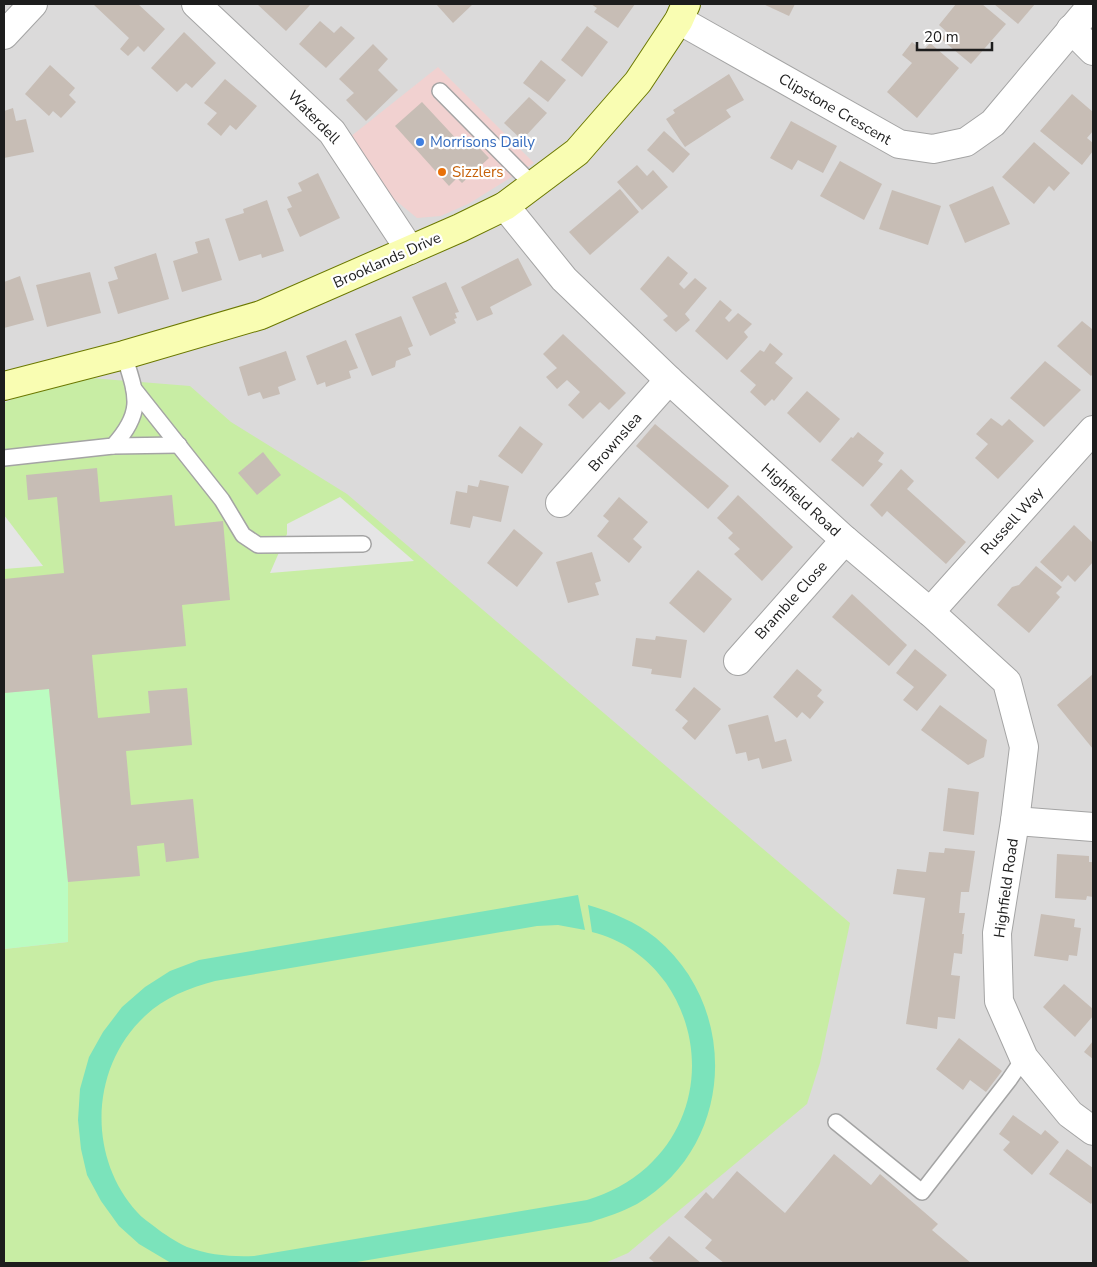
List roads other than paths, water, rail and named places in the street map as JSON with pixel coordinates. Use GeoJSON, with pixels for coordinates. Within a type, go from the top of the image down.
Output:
{"type":"FeatureCollection","features":[{"type":"Feature","properties":{"kind":"street"},"geometry":{"type":"LineString","coordinates":[[4,35],[33,4]]}},
{"type":"Feature","properties":{"kind":"street","name":"Waterdell"},"geometry":{"type":"LineString","coordinates":[[196,4],[332,132],[410,250]]}},
{"type":"Feature","properties":{"kind":"street","name":"Clipstone Crescent"},"geometry":{"type":"LineString","coordinates":[[682,12],[899,144],[934,149],[966,142],[993,123],[1093,4]]}},
{"type":"Feature","properties":{"kind":"street","name":"Brooklands Drive"},"geometry":{"type":"LineString","coordinates":[[4,386],[124,356],[262,315],[505,206],[577,152],[638,82],[682,12]]}},
{"type":"Feature","properties":{"kind":"street"},"geometry":{"type":"LineString","coordinates":[[1072,29],[1093,51]]}},
{"type":"Feature","properties":{"kind":"street","name":"Highfield Road"},"geometry":{"type":"LineString","coordinates":[[505,206],[564,278],[669,380],[845,540],[930,612],[1007,682],[1024,747],[1015,821],[997,933],[999,1001],[1024,1058],[1070,1114],[1093,1131]]}},
{"type":"Feature","properties":{"kind":"street","name":"Brownslea"},"geometry":{"type":"LineString","coordinates":[[560,503],[669,380]]}},
{"type":"Feature","properties":{"kind":"street","name":"Russell Way"},"geometry":{"type":"LineString","coordinates":[[930,612],[1093,430]]}},
{"type":"Feature","properties":{"kind":"street","name":"Bramble Close"},"geometry":{"type":"LineString","coordinates":[[738,660],[845,540]]}},
{"type":"Feature","properties":{"kind":"street","name":"Highfield Road"},"geometry":{"type":"LineString","coordinates":[[1015,821],[1093,827]]}},
{"type":"Feature","properties":{"kind":"lane"},"geometry":{"type":"LineString","coordinates":[[440,91],[533,185]]}},
{"type":"Feature","properties":{"kind":"lane"},"geometry":{"type":"LineString","coordinates":[[113,446],[126,432],[134,414],[134,389],[124,356]]}},
{"type":"Feature","properties":{"kind":"lane"},"geometry":{"type":"LineString","coordinates":[[134,389],[222,500],[243,535],[258,544],[363,544]]}},
{"type":"Feature","properties":{"kind":"lane"},"geometry":{"type":"LineString","coordinates":[[4,458],[113,446],[179,444]]}},
{"type":"Feature","properties":{"kind":"lane"},"geometry":{"type":"LineString","coordinates":[[836,1122],[922,1192],[1024,1058]]}},
{"type":"Feature","properties":{"kind":"place","name":"Morrisons Daily"},"geometry":{"type":"Point","coordinates":[420,142]}},
{"type":"Feature","properties":{"kind":"place","name":"Sizzlers"},"geometry":{"type":"Point","coordinates":[442,172]}}]}
